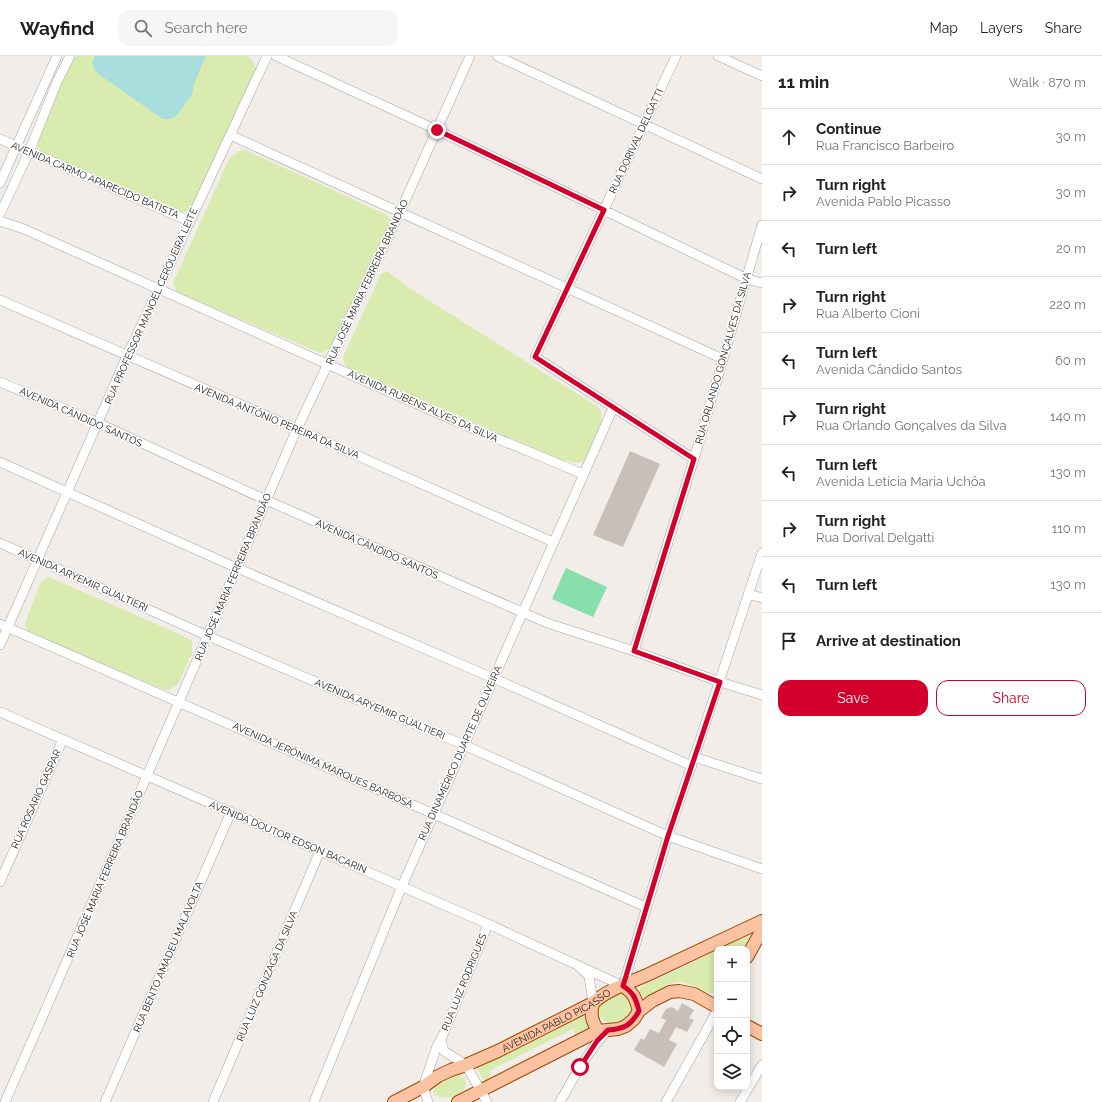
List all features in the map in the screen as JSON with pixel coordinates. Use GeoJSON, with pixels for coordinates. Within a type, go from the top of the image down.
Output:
{"type":"FeatureCollection","features":[{"type":"Feature","properties":{"kind":"main road","name":"AVENIDA PABLO PICASSO"},"geometry":{"type":"LineString","coordinates":[[394,1102],[423,1087],[438,1076],[451,1070],[466,1066],[498,1051],[593,1003],[606,993],[762,920]]}},
{"type":"Feature","properties":{"kind":"main road"},"geometry":{"type":"LineString","coordinates":[[750,952],[762,930]]}},
{"type":"Feature","properties":{"kind":"main road"},"geometry":{"type":"LineString","coordinates":[[623,986],[631,991],[636,1000],[639,1011]]}},
{"type":"Feature","properties":{"kind":"main road"},"geometry":{"type":"LineString","coordinates":[[458,1102],[484,1097],[603,1031],[618,1029],[626,1026],[634,1019],[639,1011],[652,1001],[670,992],[679,991],[694,994],[714,1005]]}},
{"type":"Feature","properties":{"kind":"main road"},"geometry":{"type":"LineString","coordinates":[[593,1003],[591,1013],[593,1023],[603,1031]]}},
{"type":"Feature","properties":{"kind":"main road"},"geometry":{"type":"LineString","coordinates":[[750,1028],[762,1034]]}},
{"type":"Feature","properties":{"kind":"street"},"geometry":{"type":"LineString","coordinates":[[0,214],[29,152],[57,82],[70,56]]}},
{"type":"Feature","properties":{"kind":"street","name":"RUA PROFESSOR MANOEL CERQUEIRA LEITE"},"geometry":{"type":"LineString","coordinates":[[0,645],[4,625],[38,560],[127,356],[267,56]]}},
{"type":"Feature","properties":{"kind":"street"},"geometry":{"type":"LineString","coordinates":[[276,56],[437,130],[746,279],[762,283]]}},
{"type":"Feature","properties":{"kind":"street","name":"RUA JOSÉ MARIA FERREIRA BRANDÃO"},"geometry":{"type":"LineString","coordinates":[[5,1102],[297,429],[400,212],[470,56]]}},
{"type":"Feature","properties":{"kind":"street"},"geometry":{"type":"LineString","coordinates":[[497,56],[762,179]]}},
{"type":"Feature","properties":{"kind":"street","name":"RUA DORIVAL DELGATTI"},"geometry":{"type":"LineString","coordinates":[[613,408],[535,357],[676,56]]}},
{"type":"Feature","properties":{"kind":"street"},"geometry":{"type":"LineString","coordinates":[[718,56],[762,76]]}},
{"type":"Feature","properties":{"kind":"street"},"geometry":{"type":"LineString","coordinates":[[0,183],[56,58]]}},
{"type":"Feature","properties":{"kind":"street"},"geometry":{"type":"LineString","coordinates":[[230,135],[723,359]]}},
{"type":"Feature","properties":{"kind":"street","name":"AVENIDA CARMO APARECIDO BATISTA"},"geometry":{"type":"LineString","coordinates":[[0,139],[189,221]]}},
{"type":"Feature","properties":{"kind":"street","name":"AVENIDA RUBENS ALVES DA SILVA"},"geometry":{"type":"LineString","coordinates":[[0,221],[24,229],[455,421],[583,474]]}},
{"type":"Feature","properties":{"kind":"street","name":"RUA ORLANDO GONÇALVES DA SILVA"},"geometry":{"type":"LineString","coordinates":[[634,651],[694,459],[762,225]]}},
{"type":"Feature","properties":{"kind":"street","name":"AVENIDA ANTÔNIO PEREIRA DA SILVA"},"geometry":{"type":"LineString","coordinates":[[0,300],[553,542]]}},
{"type":"Feature","properties":{"kind":"street","name":"AVENIDA CÂNDIDO SANTOS"},"geometry":{"type":"LineString","coordinates":[[0,382],[98,423],[266,500],[547,622],[762,695]]}},
{"type":"Feature","properties":{"kind":"street"},"geometry":{"type":"LineString","coordinates":[[613,408],[694,459]]}},
{"type":"Feature","properties":{"kind":"street","name":"RUA DINAMÉRICO DUARTE DE OLIVEIRA"},"geometry":{"type":"LineString","coordinates":[[314,1102],[402,886],[613,408]]}},
{"type":"Feature","properties":{"kind":"street"},"geometry":{"type":"LineString","coordinates":[[0,462],[237,568],[494,678],[693,761],[762,780]]}},
{"type":"Feature","properties":{"kind":"street","name":"AVENIDA ARYEMIR GUALTIERI"},"geometry":{"type":"LineString","coordinates":[[0,543],[208,636],[464,745],[668,836],[762,869]]}},
{"type":"Feature","properties":{"kind":"street"},"geometry":{"type":"LineString","coordinates":[[623,986],[668,836],[762,553]]}},
{"type":"Feature","properties":{"kind":"street"},"geometry":{"type":"LineString","coordinates":[[748,594],[762,598]]}},
{"type":"Feature","properties":{"kind":"street","name":"AVENIDA JERÔNIMA MARQUES BARBOSA"},"geometry":{"type":"LineString","coordinates":[[4,625],[646,907]]}},
{"type":"Feature","properties":{"kind":"street","name":"AVENIDA DOUTOR EDSON BACARIN"},"geometry":{"type":"LineString","coordinates":[[0,712],[402,886],[623,986]]}},
{"type":"Feature","properties":{"kind":"street","name":"RUA ROSARIO GASPAR"},"geometry":{"type":"LineString","coordinates":[[0,882],[63,739]]}},
{"type":"Feature","properties":{"kind":"street","name":"RUA BENTO AMADEU MALAVOLTA"},"geometry":{"type":"LineString","coordinates":[[105,1102],[231,812]]}},
{"type":"Feature","properties":{"kind":"street","name":"RUA LUIZ GONZAGA DA SILVA"},"geometry":{"type":"LineString","coordinates":[[212,1102],[320,851]]}},
{"type":"Feature","properties":{"kind":"street","name":"RUA LUIZ RODRIGUES"},"geometry":{"type":"LineString","coordinates":[[423,1087],[437,1046],[488,924]]}},
{"type":"Feature","properties":{"kind":"street","name":"AVENIDA DOUTOR EDSON BACARIN"},"geometry":{"type":"LineString","coordinates":[[575,963],[589,976],[593,1003]]}},
{"type":"Feature","properties":{"kind":"street"},"geometry":{"type":"LineString","coordinates":[[666,1102],[714,1016]]}},
{"type":"Feature","properties":{"kind":"street"},"geometry":{"type":"LineString","coordinates":[[560,1102],[603,1031]]}},
{"type":"Feature","properties":{"kind":"street","name":"RUA LUIZ RODRIGUES"},"geometry":{"type":"LineString","coordinates":[[440,1040],[444,1051],[466,1066]]}},
{"type":"Feature","properties":{"kind":"street"},"geometry":{"type":"LineString","coordinates":[[740,1102],[762,1065]]}},
{"type":"Feature","properties":{"kind":"street"},"geometry":{"type":"LineString","coordinates":[[466,1066],[484,1097]]}},
{"type":"Feature","properties":{"kind":"street"},"geometry":{"type":"LineString","coordinates":[[423,1087],[428,1102]]}},
{"type":"Feature","properties":{"kind":"green space"},"geometry":{"type":"Polygon","coordinates":[[[74,56],[247,56],[252,61],[256,71],[191,209],[187,212],[180,212],[38,151],[36,139],[74,56]]]}},
{"type":"Feature","properties":{"kind":"green space"},"geometry":{"type":"Polygon","coordinates":[[[245,150],[385,214],[390,220],[389,226],[331,348],[321,353],[178,293],[173,283],[229,159],[239,151],[245,150]]]}},
{"type":"Feature","properties":{"kind":"green space"},"geometry":{"type":"Polygon","coordinates":[[[387,271],[417,293],[597,406],[601,411],[602,423],[586,460],[579,463],[562,460],[348,368],[344,363],[343,357],[381,274],[387,271]]]}},
{"type":"Feature","properties":{"kind":"green space"},"geometry":{"type":"Polygon","coordinates":[[[566,568],[607,587],[593,617],[552,599],[566,568]]]}},
{"type":"Feature","properties":{"kind":"green space"},"geometry":{"type":"Polygon","coordinates":[[[49,577],[188,638],[192,642],[192,653],[178,684],[169,690],[162,689],[30,633],[26,628],[25,623],[41,582],[49,577]]]}},
{"type":"Feature","properties":{"kind":"green space"},"geometry":{"type":"Polygon","coordinates":[[[752,932],[755,935],[748,946],[725,946],[752,932]]]}},
{"type":"Feature","properties":{"kind":"green space"},"geometry":{"type":"Polygon","coordinates":[[[714,952],[714,993],[707,993],[687,983],[676,982],[664,987],[646,998],[642,996],[639,990],[641,986],[714,952]]]}},
{"type":"Feature","properties":{"kind":"green space"},"geometry":{"type":"Polygon","coordinates":[[[615,993],[631,997],[634,1006],[632,1014],[629,1018],[621,1023],[613,1024],[601,1018],[598,1015],[598,1010],[602,1001],[615,993]]]}},
{"type":"Feature","properties":{"kind":"green space"},"geometry":{"type":"Polygon","coordinates":[[[584,1014],[588,1025],[592,1029],[574,1036],[575,1028],[491,1070],[488,1081],[483,1079],[476,1066],[499,1058],[584,1014]]]}},
{"type":"Feature","properties":{"kind":"green space"},"geometry":{"type":"Polygon","coordinates":[[[459,1074],[466,1080],[466,1086],[459,1094],[443,1097],[433,1094],[436,1086],[442,1080],[459,1074]]]}},
{"type":"Feature","properties":{"kind":"water"},"geometry":{"type":"Polygon","coordinates":[[[95,56],[206,56],[194,84],[192,95],[177,115],[171,119],[163,119],[101,76],[95,70],[92,62],[95,56]]]}},
{"type":"Feature","properties":{"kind":"building"},"geometry":{"type":"Polygon","coordinates":[[[630,451],[660,464],[623,547],[593,535],[630,451]]]}},
{"type":"Feature","properties":{"kind":"building"},"geometry":{"type":"Polygon","coordinates":[[[682,1003],[694,1010],[689,1018],[694,1020],[687,1032],[676,1027],[669,1040],[677,1044],[664,1067],[634,1050],[641,1038],[644,1040],[650,1029],[659,1033],[666,1020],[661,1018],[666,1009],[672,1007],[678,1011],[682,1003]]]}},
{"type":"Feature","properties":{"kind":"route"},"geometry":{"type":"LineString","coordinates":[[437,130],[604,210],[535,357],[694,459],[634,651],[720,682],[668,836],[623,986],[631,991],[636,1000],[639,1011],[634,1019],[626,1026],[608,1030],[597,1041],[580,1067]]}}]}
